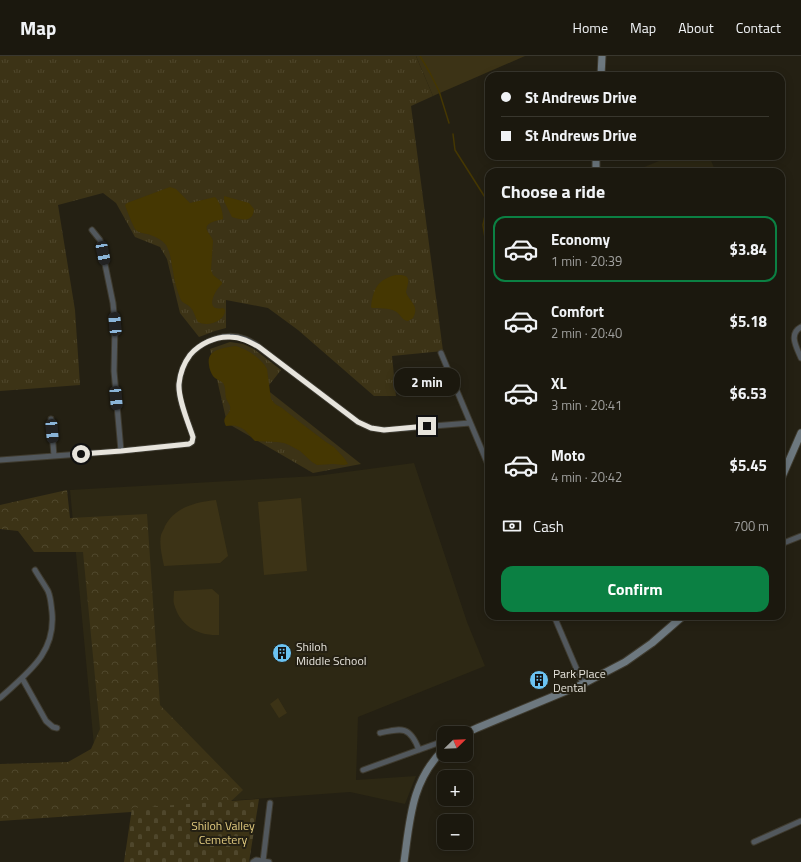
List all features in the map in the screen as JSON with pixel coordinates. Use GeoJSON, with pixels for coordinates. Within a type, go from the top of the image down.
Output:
{"type":"FeatureCollection","features":[{"type":"Feature","properties":{"kind":"main road"},"geometry":{"type":"LineString","coordinates":[[601,72],[602,56]]}},
{"type":"Feature","properties":{"kind":"main road"},"geometry":{"type":"LineString","coordinates":[[785,469],[801,433]]}},
{"type":"Feature","properties":{"kind":"main road"},"geometry":{"type":"LineString","coordinates":[[473,730],[583,684],[626,662],[652,643],[678,620]]}},
{"type":"Feature","properties":{"kind":"main road"},"geometry":{"type":"LineString","coordinates":[[404,862],[411,814],[416,792],[423,776],[437,756]]}},
{"type":"Feature","properties":{"kind":"street"},"geometry":{"type":"LineString","coordinates":[[92,230],[100,240],[113,303],[115,324],[114,371],[121,451]]}},
{"type":"Feature","properties":{"kind":"street"},"geometry":{"type":"LineString","coordinates":[[801,327],[797,329],[794,337],[794,341],[801,358]]}},
{"type":"Feature","properties":{"kind":"street"},"geometry":{"type":"LineString","coordinates":[[0,460],[121,451],[189,444],[192,442],[193,437],[180,399],[179,384],[182,369],[190,355],[201,345],[214,339],[230,336],[245,339],[259,347],[358,422],[371,428],[384,430],[470,423]]}},
{"type":"Feature","properties":{"kind":"street"},"geometry":{"type":"LineString","coordinates":[[441,353],[485,458]]}},
{"type":"Feature","properties":{"kind":"street"},"geometry":{"type":"LineString","coordinates":[[51,419],[54,456]]}},
{"type":"Feature","properties":{"kind":"street"},"geometry":{"type":"LineString","coordinates":[[785,542],[801,536]]}},
{"type":"Feature","properties":{"kind":"street"},"geometry":{"type":"LineString","coordinates":[[0,698],[38,662],[48,644],[53,621],[51,604],[48,592],[35,570]]}},
{"type":"Feature","properties":{"kind":"street"},"geometry":{"type":"LineString","coordinates":[[556,620],[583,684]]}},
{"type":"Feature","properties":{"kind":"street"},"geometry":{"type":"LineString","coordinates":[[22,678],[46,721],[53,727],[57,728]]}},
{"type":"Feature","properties":{"kind":"street"},"geometry":{"type":"LineString","coordinates":[[380,733],[396,730],[408,732],[415,739],[419,750]]}},
{"type":"Feature","properties":{"kind":"street"},"geometry":{"type":"LineString","coordinates":[[363,770],[437,743]]}},
{"type":"Feature","properties":{"kind":"street"},"geometry":{"type":"LineString","coordinates":[[263,861],[270,803]]}},
{"type":"Feature","properties":{"kind":"street"},"geometry":{"type":"LineString","coordinates":[[754,842],[801,821]]}},
{"type":"Feature","properties":{"kind":"street"},"geometry":{"type":"LineString","coordinates":[[255,861],[269,862]]}},
{"type":"Feature","properties":{"kind":"shaded area"},"geometry":{"type":"Polygon","coordinates":[[[661,160],[711,160],[714,168],[642,168],[661,160]]]}},
{"type":"Feature","properties":{"kind":"shaded area"},"geometry":{"type":"Polygon","coordinates":[[[170,187],[176,189],[190,203],[215,197],[221,207],[223,219],[208,224],[207,229],[213,241],[211,270],[213,275],[222,282],[216,291],[212,304],[214,307],[223,308],[225,310],[222,318],[210,324],[198,322],[191,308],[180,298],[174,278],[170,254],[166,245],[157,238],[136,230],[125,205],[170,187]]]}},
{"type":"Feature","properties":{"kind":"shaded area"},"geometry":{"type":"Polygon","coordinates":[[[224,196],[249,203],[254,209],[252,217],[243,219],[232,217],[224,201],[224,196]]]}},
{"type":"Feature","properties":{"kind":"shaded area"},"geometry":{"type":"Polygon","coordinates":[[[396,275],[405,276],[408,279],[406,292],[415,307],[415,314],[413,318],[408,321],[393,310],[371,307],[375,290],[381,282],[396,275]]]}},
{"type":"Feature","properties":{"kind":"shaded area"},"geometry":{"type":"Polygon","coordinates":[[[235,346],[253,354],[265,365],[267,369],[271,399],[275,404],[334,447],[348,464],[317,465],[300,451],[289,445],[277,442],[255,441],[242,428],[226,426],[224,420],[229,412],[230,406],[226,398],[224,385],[212,375],[209,368],[209,360],[213,352],[235,346]]]}},
{"type":"Feature","properties":{"kind":"shaded area"},"geometry":{"type":"Polygon","coordinates":[[[414,463],[467,622],[485,666],[358,717],[356,780],[416,776],[405,804],[350,792],[100,810],[70,490],[316,476],[414,463]]]}},
{"type":"Feature","properties":{"kind":"green space"},"geometry":{"type":"Polygon","coordinates":[[[0,56],[416,56],[433,96],[411,106],[443,351],[392,356],[396,396],[374,396],[298,330],[268,308],[226,300],[226,328],[199,337],[180,313],[167,259],[160,247],[135,237],[116,203],[103,193],[58,205],[75,310],[80,385],[0,391],[0,56]]]}},
{"type":"Feature","properties":{"kind":"green space"},"geometry":{"type":"Polygon","coordinates":[[[416,56],[525,56],[485,72],[485,73],[433,96],[416,56]]]}},
{"type":"Feature","properties":{"kind":"green space"},"geometry":{"type":"Polygon","coordinates":[[[230,342],[243,344],[254,349],[281,370],[266,389],[361,464],[313,473],[227,423],[210,349],[230,342]]]}},
{"type":"Feature","properties":{"kind":"green space"},"geometry":{"type":"Polygon","coordinates":[[[67,490],[70,518],[147,514],[160,705],[243,790],[229,803],[131,812],[0,821],[0,764],[68,762],[91,749],[100,729],[83,552],[34,552],[18,531],[0,529],[0,505],[67,490]]]}},
{"type":"Feature","properties":{"kind":"green space"},"geometry":{"type":"Polygon","coordinates":[[[301,498],[307,571],[264,575],[258,502],[301,498]]]}},
{"type":"Feature","properties":{"kind":"green space"},"geometry":{"type":"Polygon","coordinates":[[[216,500],[228,556],[220,563],[164,566],[160,539],[169,520],[180,510],[194,504],[216,500]]]}},
{"type":"Feature","properties":{"kind":"green space"},"geometry":{"type":"Polygon","coordinates":[[[212,589],[219,595],[219,635],[204,634],[185,624],[177,612],[174,602],[174,591],[212,589]]]}},
{"type":"Feature","properties":{"kind":"green space"},"geometry":{"type":"Polygon","coordinates":[[[278,698],[287,713],[279,718],[270,704],[278,698]]]}},
{"type":"Feature","properties":{"kind":"green space","name":"Shiloh Valley Cemetery"},"geometry":{"type":"Polygon","coordinates":[[[259,799],[249,862],[124,862],[132,808],[259,799]]]}},
{"type":"Feature","properties":{"kind":"waterway"},"geometry":{"type":"LineString","coordinates":[[420,56],[439,91],[449,123]]}},
{"type":"Feature","properties":{"kind":"waterway"},"geometry":{"type":"LineString","coordinates":[[453,134],[455,150],[485,197]]}},
{"type":"Feature","properties":{"kind":"waterway"},"geometry":{"type":"LineString","coordinates":[[485,216],[483,225],[485,238]]}},
{"type":"Feature","properties":{"kind":"place","name":"Shiloh Middle School"},"geometry":{"type":"Point","coordinates":[282,653]}},
{"type":"Feature","properties":{"kind":"place","name":"Park Place Dental"},"geometry":{"type":"Point","coordinates":[539,680]}},
{"type":"Feature","properties":{"kind":"route"},"geometry":{"type":"LineString","coordinates":[[81,454],[189,444],[192,442],[193,437],[180,399],[179,384],[182,369],[190,355],[201,345],[214,339],[230,336],[245,339],[259,347],[358,422],[371,428],[384,430],[427,426]]}}]}
